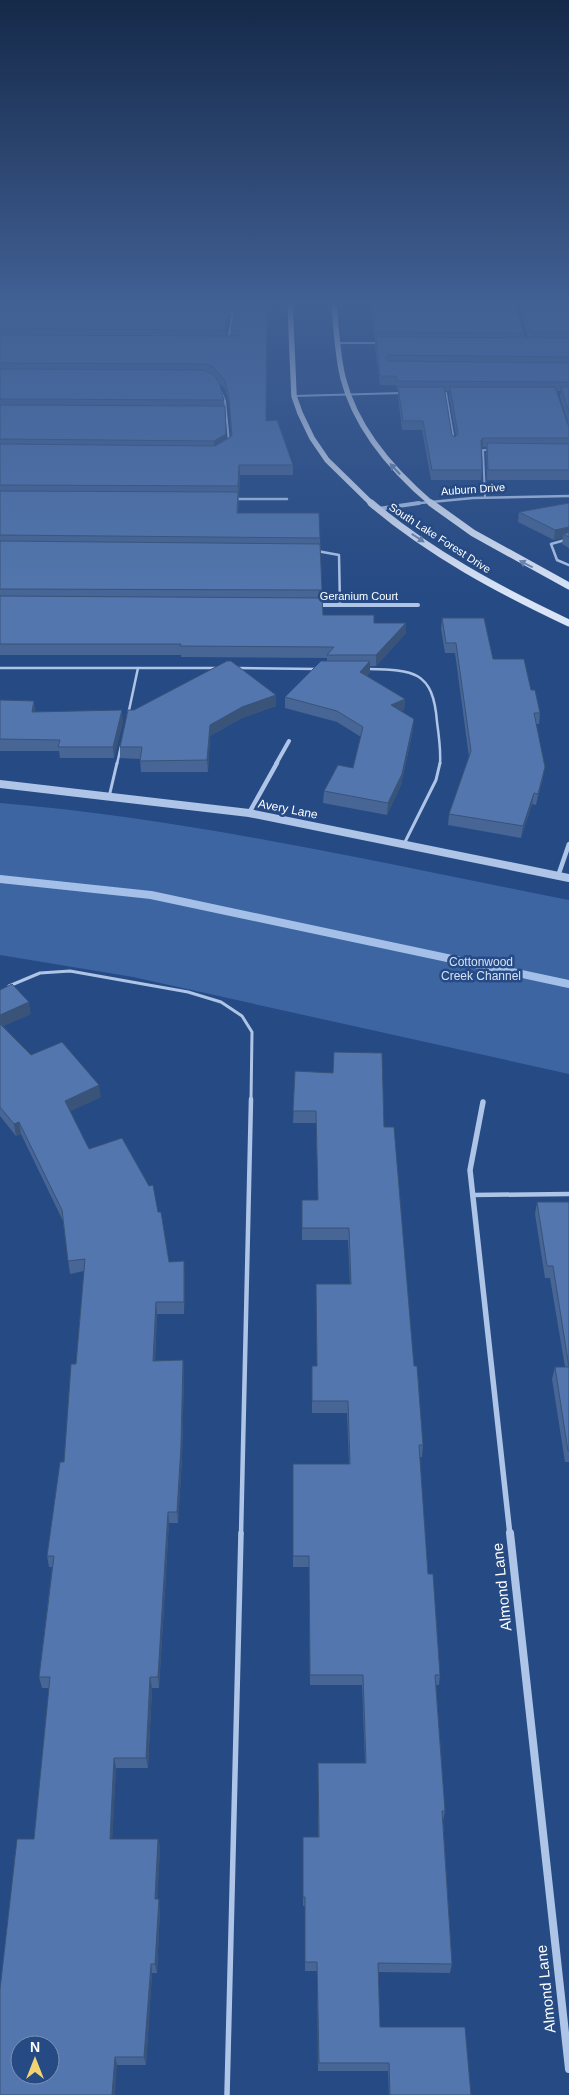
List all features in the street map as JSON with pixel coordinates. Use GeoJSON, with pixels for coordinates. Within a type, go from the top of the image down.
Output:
{"type":"FeatureCollection","features":[{"type":"Feature","properties":{"kind":"main road","name":"South Lake Forest Drive"},"geometry":{"type":"LineString","coordinates":[[295,400],[317,446],[327,461],[401,528],[491,584],[569,623]]}},
{"type":"Feature","properties":{"kind":"main road","name":"South Lake Forest Drive"},"geometry":{"type":"LineString","coordinates":[[351,400],[360,422],[378,450],[427,502],[514,558],[569,586]]}},
{"type":"Feature","properties":{"kind":"street"},"geometry":{"type":"LineString","coordinates":[[217,412],[227,412]]}},
{"type":"Feature","properties":{"kind":"street","name":"Auburn Drive"},"geometry":{"type":"LineString","coordinates":[[378,509],[427,502],[508,495],[569,496]]}},
{"type":"Feature","properties":{"kind":"street"},"geometry":{"type":"LineString","coordinates":[[228,499],[287,499]]}},
{"type":"Feature","properties":{"kind":"street","name":"Geranium Court"},"geometry":{"type":"LineString","coordinates":[[310,605],[418,605]]}},
{"type":"Feature","properties":{"kind":"street"},"geometry":{"type":"LineString","coordinates":[[249,813],[289,741]]}},
{"type":"Feature","properties":{"kind":"street","name":"Avery Lane"},"geometry":{"type":"LineString","coordinates":[[0,784],[249,813],[569,878]]}},
{"type":"Feature","properties":{"kind":"street"},"geometry":{"type":"LineString","coordinates":[[558,876],[569,844]]}},
{"type":"Feature","properties":{"kind":"street","name":"Almond Lane"},"geometry":{"type":"LineString","coordinates":[[483,1102],[470,1170],[569,2069]]}},
{"type":"Feature","properties":{"kind":"lane"},"geometry":{"type":"LineString","coordinates":[[224,400],[227,412],[229,445]]}},
{"type":"Feature","properties":{"kind":"lane"},"geometry":{"type":"LineString","coordinates":[[447,400],[454,444]]}},
{"type":"Feature","properties":{"kind":"lane"},"geometry":{"type":"LineString","coordinates":[[484,497],[483,450],[493,450]]}},
{"type":"Feature","properties":{"kind":"lane"},"geometry":{"type":"LineString","coordinates":[[569,540],[551,544],[558,560],[569,566]]}},
{"type":"Feature","properties":{"kind":"lane"},"geometry":{"type":"LineString","coordinates":[[312,550],[321,550],[339,555],[340,605]]}},
{"type":"Feature","properties":{"kind":"lane"},"geometry":{"type":"LineString","coordinates":[[0,668],[218,668]]}},
{"type":"Feature","properties":{"kind":"lane"},"geometry":{"type":"LineString","coordinates":[[126,723],[138,668]]}},
{"type":"Feature","properties":{"kind":"lane"},"geometry":{"type":"LineString","coordinates":[[228,668],[325,669]]}},
{"type":"Feature","properties":{"kind":"lane"},"geometry":{"type":"LineString","coordinates":[[361,669],[396,669],[409,672],[429,683],[434,694],[438,712],[441,759],[439,772],[404,844]]}},
{"type":"Feature","properties":{"kind":"lane"},"geometry":{"type":"LineString","coordinates":[[109,797],[122,742]]}},
{"type":"Feature","properties":{"kind":"lane"},"geometry":{"type":"LineString","coordinates":[[6,987],[32,976],[61,971],[84,973],[200,996],[224,1003],[240,1013],[248,1023],[253,1037],[227,2095]]}},
{"type":"Feature","properties":{"kind":"lane"},"geometry":{"type":"LineString","coordinates":[[473,1195],[569,1194]]}},
{"type":"Feature","properties":{"kind":"green space","name":"Cottonwood Creek Channel"},"geometry":{"type":"Polygon","coordinates":[[[0,803],[72,810],[215,831],[357,857],[569,900],[569,1074],[133,977],[0,955],[0,803]]]}},
{"type":"Feature","properties":{"kind":"building"},"geometry":{"type":"Polygon","coordinates":[[[229,400],[266,400],[266,421],[277,420],[293,465],[239,465],[238,486],[0,485],[0,444],[215,446],[232,436],[229,400]]]}},
{"type":"Feature","properties":{"kind":"building"},"geometry":{"type":"Polygon","coordinates":[[[400,400],[446,400],[452,435],[455,437],[458,434],[452,400],[559,400],[569,426],[569,438],[483,438],[481,440],[482,470],[432,470],[423,421],[403,421],[400,400]]]}},
{"type":"Feature","properties":{"kind":"building"},"geometry":{"type":"Polygon","coordinates":[[[565,400],[569,400],[569,412],[565,400]]]}},
{"type":"Feature","properties":{"kind":"building"},"geometry":{"type":"Polygon","coordinates":[[[0,405],[225,406],[226,434],[214,441],[0,439],[0,405]]]}},
{"type":"Feature","properties":{"kind":"building"},"geometry":{"type":"Polygon","coordinates":[[[487,443],[569,444],[569,470],[488,470],[487,443]]]}},
{"type":"Feature","properties":{"kind":"building"},"geometry":{"type":"Polygon","coordinates":[[[0,491],[238,492],[237,513],[319,513],[320,538],[0,535],[0,491]]]}},
{"type":"Feature","properties":{"kind":"building"},"geometry":{"type":"Polygon","coordinates":[[[569,503],[569,527],[555,530],[519,512],[569,503]]]}},
{"type":"Feature","properties":{"kind":"building"},"geometry":{"type":"Polygon","coordinates":[[[0,541],[320,544],[322,590],[0,589],[0,541]]]}},
{"type":"Feature","properties":{"kind":"building"},"geometry":{"type":"Polygon","coordinates":[[[0,596],[322,598],[323,615],[374,615],[374,623],[406,623],[376,655],[327,655],[334,647],[180,646],[181,644],[0,644],[0,596]]]}},
{"type":"Feature","properties":{"kind":"building"},"geometry":{"type":"Polygon","coordinates":[[[442,618],[484,618],[493,659],[524,659],[531,690],[535,690],[540,713],[534,713],[545,767],[538,794],[534,793],[523,826],[449,814],[471,751],[456,643],[446,643],[442,618]]]}},
{"type":"Feature","properties":{"kind":"building"},"geometry":{"type":"Polygon","coordinates":[[[227,661],[231,661],[276,695],[242,707],[210,725],[207,760],[140,761],[142,747],[120,747],[128,710],[134,710],[227,661]]]}},
{"type":"Feature","properties":{"kind":"building"},"geometry":{"type":"Polygon","coordinates":[[[321,661],[370,661],[360,672],[405,699],[391,705],[414,719],[402,774],[388,803],[324,791],[338,765],[353,768],[363,727],[337,711],[285,697],[321,661]]]}},
{"type":"Feature","properties":{"kind":"building"},"geometry":{"type":"Polygon","coordinates":[[[0,700],[34,701],[32,712],[122,710],[113,747],[58,747],[60,740],[0,739],[0,700]]]}},
{"type":"Feature","properties":{"kind":"building"},"geometry":{"type":"Polygon","coordinates":[[[12,984],[29,1002],[0,1015],[0,990],[12,984]]]}},
{"type":"Feature","properties":{"kind":"building"},"geometry":{"type":"Polygon","coordinates":[[[0,1024],[31,1055],[62,1042],[99,1085],[65,1101],[89,1149],[122,1138],[149,1186],[153,1185],[158,1212],[161,1212],[169,1262],[184,1261],[184,1302],[156,1302],[153,1361],[183,1360],[177,1512],[168,1512],[158,1677],[150,1677],[146,1758],[114,1758],[110,1839],[158,1839],[155,1899],[159,1899],[155,1964],[151,1964],[144,2057],[115,2057],[112,2095],[0,2095],[0,1989],[17,1839],[34,1839],[50,1677],[39,1677],[54,1556],[47,1556],[60,1462],[64,1462],[71,1364],[76,1364],[85,1259],[68,1261],[62,1210],[19,1122],[14,1124],[0,1107],[0,1024]]]}},
{"type":"Feature","properties":{"kind":"building"},"geometry":{"type":"Polygon","coordinates":[[[334,1052],[382,1053],[384,1127],[394,1127],[414,1366],[417,1366],[423,1445],[419,1445],[428,1574],[433,1574],[440,1675],[435,1675],[445,1811],[442,1811],[452,1964],[378,1963],[380,2027],[465,2027],[471,2095],[390,2095],[389,2063],[319,2063],[317,1962],[305,1962],[303,1837],[319,1837],[318,1763],[366,1763],[363,1675],[310,1675],[309,1556],[293,1556],[293,1464],[350,1464],[348,1401],[312,1401],[312,1366],[317,1366],[316,1284],[351,1284],[349,1228],[302,1228],[302,1200],[318,1200],[316,1111],[293,1111],[295,1071],[333,1073],[334,1052]]]}},
{"type":"Feature","properties":{"kind":"building"},"geometry":{"type":"Polygon","coordinates":[[[537,1202],[569,1202],[569,1367],[553,1266],[547,1266],[537,1202]]]}},
{"type":"Feature","properties":{"kind":"building"},"geometry":{"type":"Polygon","coordinates":[[[555,1367],[569,1367],[569,1451],[568,1451],[555,1367]]]}},
{"type":"Feature","properties":{"kind":"waterway"},"geometry":{"type":"LineString","coordinates":[[0,879],[151,895],[569,984]]}}]}
